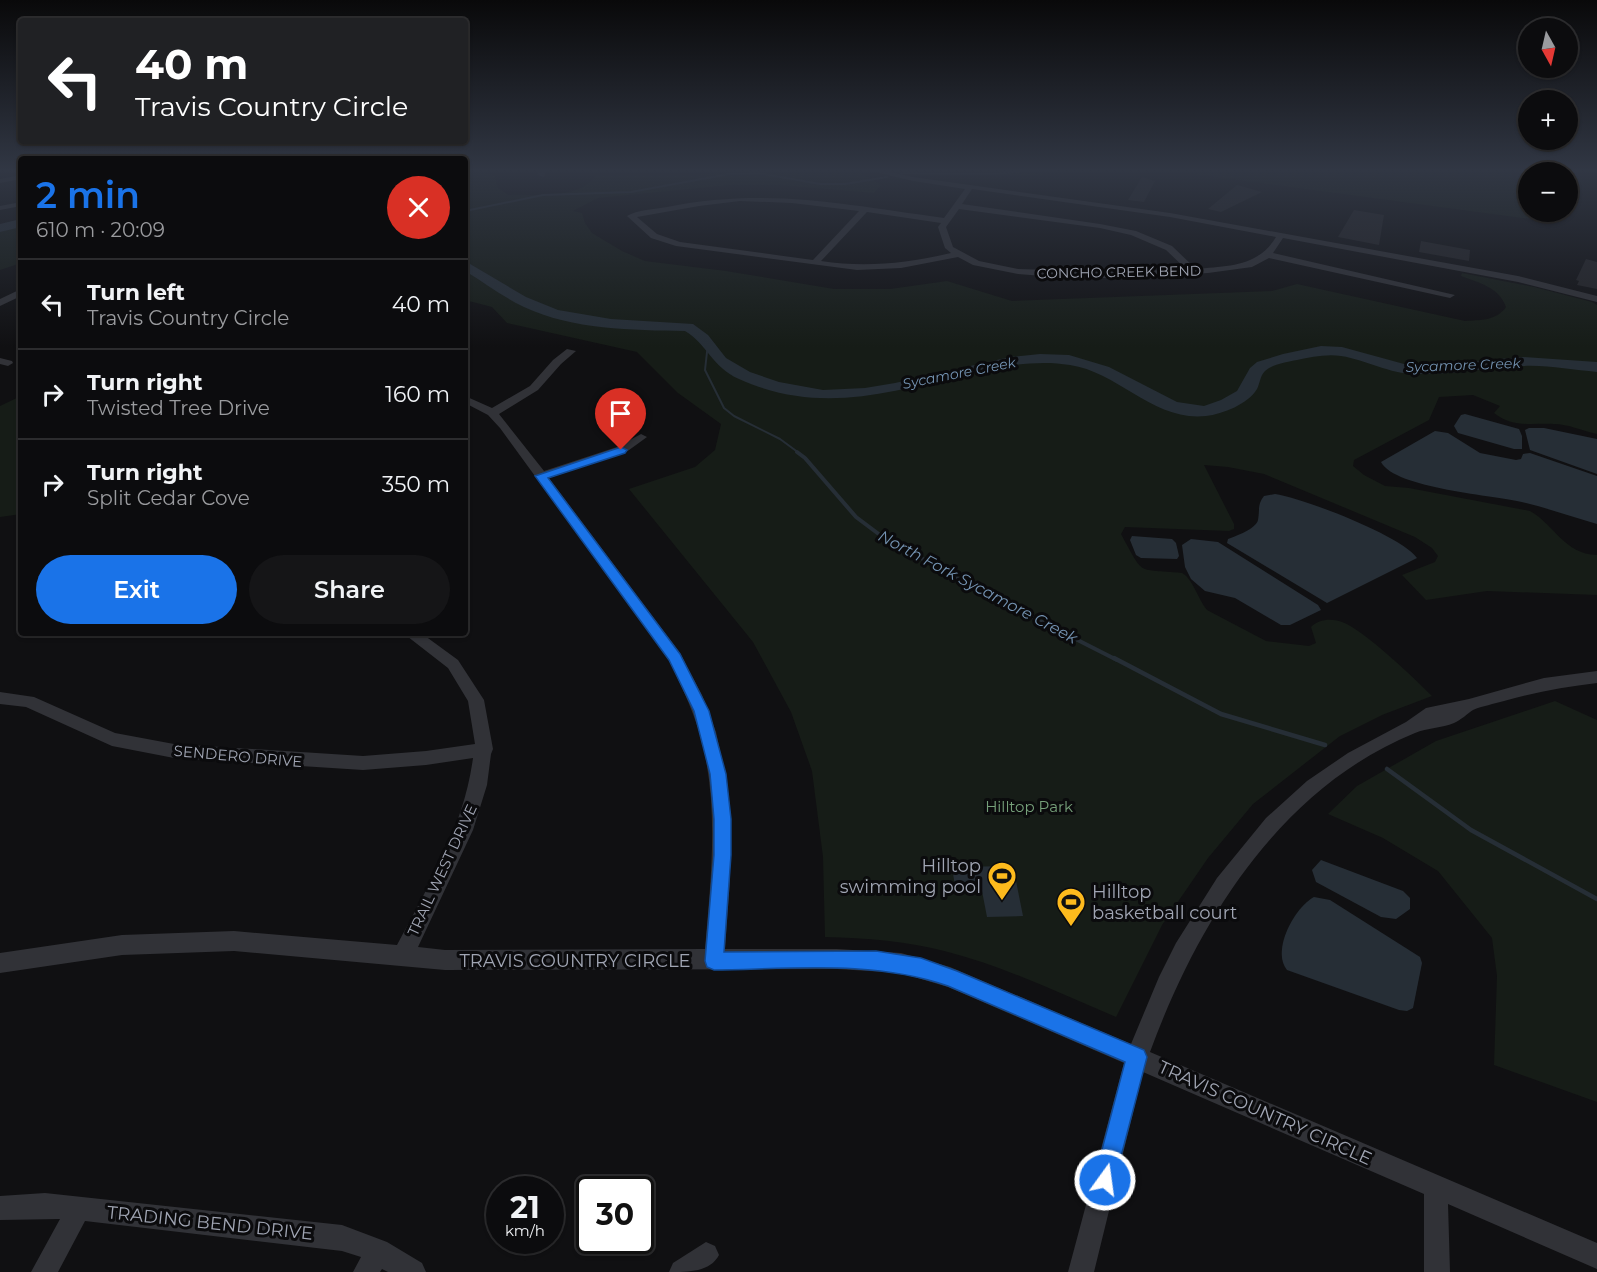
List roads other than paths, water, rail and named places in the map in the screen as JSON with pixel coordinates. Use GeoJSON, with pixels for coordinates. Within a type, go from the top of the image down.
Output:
{"type":"FeatureCollection","features":[{"type":"Feature","properties":{"kind":"street"},"geometry":{"type":"LineString","coordinates":[[644,228],[666,241],[690,247],[856,268],[891,267],[958,254]]}},
{"type":"Feature","properties":{"kind":"street"},"geometry":{"type":"LineString","coordinates":[[815,262],[847,228]]}},
{"type":"Feature","properties":{"kind":"street"},"geometry":{"type":"LineString","coordinates":[[943,228],[941,234],[946,244],[958,254]]}},
{"type":"Feature","properties":{"kind":"street"},"geometry":{"type":"LineString","coordinates":[[1049,232],[1051,228]]}},
{"type":"Feature","properties":{"kind":"street"},"geometry":{"type":"LineString","coordinates":[[1113,228],[1149,238],[1175,252],[1193,271]]}},
{"type":"Feature","properties":{"kind":"street"},"geometry":{"type":"LineString","coordinates":[[1243,228],[1518,279],[1597,299]]}},
{"type":"Feature","properties":{"kind":"street"},"geometry":{"type":"LineString","coordinates":[[1281,235],[1269,255],[1450,295]]}},
{"type":"Feature","properties":{"kind":"street"},"geometry":{"type":"LineString","coordinates":[[729,251],[738,237]]}},
{"type":"Feature","properties":{"kind":"street","name":"CONCHO CREEK BEND"},"geometry":{"type":"LineString","coordinates":[[958,254],[988,267],[1035,275],[1193,271],[1241,267],[1269,255]]}},
{"type":"Feature","properties":{"kind":"street"},"geometry":{"type":"LineString","coordinates":[[0,303],[18,294]]}},
{"type":"Feature","properties":{"kind":"street"},"geometry":{"type":"LineString","coordinates":[[492,412],[534,388],[557,362],[571,351]]}},
{"type":"Feature","properties":{"kind":"street"},"geometry":{"type":"LineString","coordinates":[[468,400],[492,412],[541,476],[675,657],[702,711],[718,774],[722,819],[722,855],[714,961]]}},
{"type":"Feature","properties":{"kind":"street"},"geometry":{"type":"LineString","coordinates":[[541,476],[621,450],[641,437]]}},
{"type":"Feature","properties":{"kind":"street","name":"TRAIL WEST DRIVE"},"geometry":{"type":"LineString","coordinates":[[402,957],[466,825],[481,779],[485,749],[480,710],[466,680],[434,647],[415,636]]}},
{"type":"Feature","properties":{"kind":"street"},"geometry":{"type":"LineString","coordinates":[[1081,1272],[1137,1057],[1175,966],[1220,889],[1269,826],[1321,780],[1363,752],[1412,727],[1432,712],[1469,705],[1544,684],[1597,677]]}},
{"type":"Feature","properties":{"kind":"street","name":"SENDERO DRIVE"},"geometry":{"type":"LineString","coordinates":[[0,698],[28,701],[112,739],[174,751],[363,764],[485,749]]}},
{"type":"Feature","properties":{"kind":"street","name":"TRAVIS COUNTRY CIRCLE"},"geometry":{"type":"LineString","coordinates":[[0,963],[81,949],[180,942],[286,944],[402,957],[493,961],[876,960],[921,967],[950,977],[1597,1256]]}},
{"type":"Feature","properties":{"kind":"street"},"geometry":{"type":"LineString","coordinates":[[1436,1188],[1437,1272]]}},
{"type":"Feature","properties":{"kind":"street","name":"TRADING BEND DRIVE"},"geometry":{"type":"LineString","coordinates":[[0,1208],[35,1205],[79,1208],[342,1238],[372,1262],[412,1272]]}},
{"type":"Feature","properties":{"kind":"street"},"geometry":{"type":"LineString","coordinates":[[44,1272],[79,1208]]}},
{"type":"Feature","properties":{"kind":"street"},"geometry":{"type":"LineString","coordinates":[[682,1272],[706,1255]]}},
{"type":"Feature","properties":{"kind":"waterway","name":"Sycamore Creek"},"geometry":{"type":"LineString","coordinates":[[468,267],[521,300],[553,313],[611,323],[688,327],[702,338],[721,361],[744,376],[792,390],[823,394],[865,393],[1010,361],[1069,360],[1103,371],[1171,405],[1188,410],[1204,411],[1221,407],[1247,391],[1256,371],[1263,366],[1288,357],[1321,351],[1342,351],[1394,367],[1417,370],[1523,361],[1597,367]]}},
{"type":"Feature","properties":{"kind":"waterway","name":"North Fork Sycamore Creek"},"geometry":{"type":"LineString","coordinates":[[708,343],[705,370],[724,408],[734,416],[780,439],[799,453]]}},
{"type":"Feature","properties":{"kind":"waterway","name":"North Fork Sycamore Creek"},"geometry":{"type":"LineString","coordinates":[[797,452],[805,458],[856,517],[880,535],[971,586],[1117,660]]}},
{"type":"Feature","properties":{"kind":"waterway","name":"North Fork Sycamore Creek"},"geometry":{"type":"LineString","coordinates":[[1114,658],[1221,714],[1325,745]]}},
{"type":"Feature","properties":{"kind":"waterway","name":"North Fork Sycamore Creek"},"geometry":{"type":"LineString","coordinates":[[1387,769],[1471,830],[1597,899]]}},
{"type":"Feature","properties":{"kind":"place","name":"Hilltop swimming pool"},"geometry":{"type":"Point","coordinates":[1002,902]}},
{"type":"Feature","properties":{"kind":"place","name":"Hilltop basketball court"},"geometry":{"type":"Point","coordinates":[1071,928]}},
{"type":"Feature","properties":{"kind":"park label","name":"Hilltop Park"},"geometry":{"type":"Point","coordinates":[1029,806]}}]}
